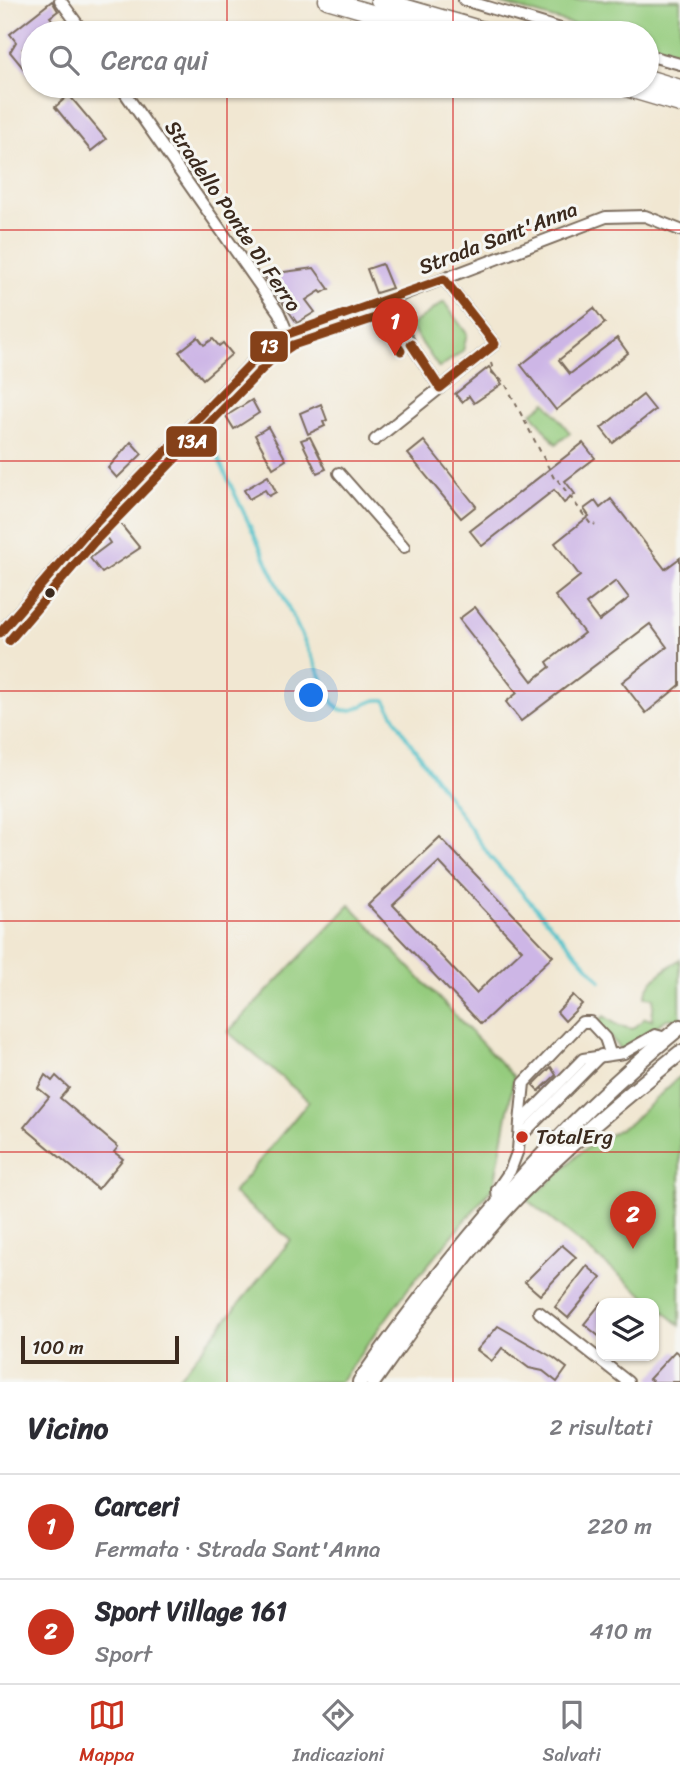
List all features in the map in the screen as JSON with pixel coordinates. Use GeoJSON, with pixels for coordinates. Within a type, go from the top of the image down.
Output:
{"type":"FeatureCollection","features":[{"type":"Feature","properties":{"kind":"highway"},"geometry":{"type":"LineString","coordinates":[[327,0],[399,21]]}},
{"type":"Feature","properties":{"kind":"highway"},"geometry":{"type":"LineString","coordinates":[[379,0],[451,21]]}},
{"type":"Feature","properties":{"kind":"highway"},"geometry":{"type":"LineString","coordinates":[[659,82],[680,88]]}},
{"type":"Feature","properties":{"kind":"highway"},"geometry":{"type":"LineString","coordinates":[[659,98],[680,104]]}},
{"type":"Feature","properties":{"kind":"main road"},"geometry":{"type":"LineString","coordinates":[[360,1382],[427,1287],[537,1158],[680,1027]]}},
{"type":"Feature","properties":{"kind":"main road"},"geometry":{"type":"LineString","coordinates":[[373,1382],[462,1260],[515,1199],[544,1170],[680,1054]]}},
{"type":"Feature","properties":{"kind":"street"},"geometry":{"type":"LineString","coordinates":[[60,0],[75,21]]}},
{"type":"Feature","properties":{"kind":"street"},"geometry":{"type":"LineString","coordinates":[[464,0],[534,21]]}},
{"type":"Feature","properties":{"kind":"street"},"geometry":{"type":"LineString","coordinates":[[659,58],[680,64]]}},
{"type":"Feature","properties":{"kind":"street","name":"Stradello Ponte Di Ferro"},"geometry":{"type":"LineString","coordinates":[[128,98],[279,313],[288,334]]}},
{"type":"Feature","properties":{"kind":"street","name":"Strada Sant'Anna"},"geometry":{"type":"LineString","coordinates":[[0,633],[85,534],[250,362],[288,334],[383,302],[606,217],[645,216],[680,230]]}},
{"type":"Feature","properties":{"kind":"street"},"geometry":{"type":"LineString","coordinates":[[375,440],[495,344],[443,279]]}},
{"type":"Feature","properties":{"kind":"street"},"geometry":{"type":"LineString","coordinates":[[383,302],[440,388]]}},
{"type":"Feature","properties":{"kind":"street"},"geometry":{"type":"LineString","coordinates":[[339,473],[404,547]]}},
{"type":"Feature","properties":{"kind":"street"},"geometry":{"type":"LineString","coordinates":[[498,1202],[497,1190],[510,1171],[519,1138],[524,1083],[582,1022],[590,1022],[606,1038],[605,1054],[519,1138]]}},
{"type":"Feature","properties":{"kind":"street"},"geometry":{"type":"LineString","coordinates":[[520,1123],[583,1059],[624,1053],[655,1035],[666,1038]]}},
{"type":"Feature","properties":{"kind":"street"},"geometry":{"type":"LineString","coordinates":[[539,1312],[628,1382]]}},
{"type":"Feature","properties":{"kind":"path"},"geometry":{"type":"LineString","coordinates":[[492,371],[494,377],[498,375],[505,383],[555,480],[558,480],[592,526],[595,524]]}},
{"type":"Feature","properties":{"kind":"green space"},"geometry":{"type":"Polygon","coordinates":[[[490,0],[680,0],[680,56],[659,50],[659,21],[561,21],[490,0]]]}},
{"type":"Feature","properties":{"kind":"green space"},"geometry":{"type":"Polygon","coordinates":[[[444,302],[467,334],[463,351],[439,368],[410,326],[444,302]]]}},
{"type":"Feature","properties":{"kind":"green space"},"geometry":{"type":"Polygon","coordinates":[[[546,402],[570,433],[556,444],[532,413],[546,402]]]}},
{"type":"Feature","properties":{"kind":"green space"},"geometry":{"type":"Polygon","coordinates":[[[350,905],[514,1077],[494,1186],[410,1286],[340,1382],[175,1382],[291,1240],[233,1193],[309,1101],[228,1032],[350,905]]]}},
{"type":"Feature","properties":{"kind":"green space"},"geometry":{"type":"Polygon","coordinates":[[[680,959],[680,1019],[667,1019],[622,1050],[597,1023],[604,1016],[619,1026],[633,1029],[645,1018],[652,1020],[654,998],[645,997],[647,990],[659,975],[680,959]]]}},
{"type":"Feature","properties":{"kind":"green space"},"geometry":{"type":"Polygon","coordinates":[[[680,1076],[680,1325],[659,1308],[659,1298],[647,1298],[526,1199],[542,1189],[582,1151],[630,1123],[680,1076]]]}},
{"type":"Feature","properties":{"kind":"building"},"geometry":{"type":"Polygon","coordinates":[[[52,1],[58,11],[50,17],[53,21],[27,21],[52,1]]]}},
{"type":"Feature","properties":{"kind":"building"},"geometry":{"type":"Polygon","coordinates":[[[21,25],[21,65],[10,52],[16,42],[10,34],[21,25]]]}},
{"type":"Feature","properties":{"kind":"building"},"geometry":{"type":"Polygon","coordinates":[[[66,98],[72,98],[106,139],[91,151],[55,107],[66,98]]]}},
{"type":"Feature","properties":{"kind":"building"},"geometry":{"type":"Polygon","coordinates":[[[382,264],[392,288],[376,293],[367,269],[382,264]]]}},
{"type":"Feature","properties":{"kind":"building"},"geometry":{"type":"Polygon","coordinates":[[[314,268],[329,289],[306,300],[315,312],[297,323],[265,278],[274,271],[278,276],[284,272],[314,268]]]}},
{"type":"Feature","properties":{"kind":"building"},"geometry":{"type":"Polygon","coordinates":[[[594,308],[605,323],[559,360],[570,374],[617,338],[628,353],[556,410],[521,365],[594,308]]]}},
{"type":"Feature","properties":{"kind":"building"},"geometry":{"type":"Polygon","coordinates":[[[198,337],[204,345],[213,339],[219,346],[223,343],[232,354],[203,379],[179,352],[198,337]]]}},
{"type":"Feature","properties":{"kind":"building"},"geometry":{"type":"Polygon","coordinates":[[[489,367],[502,384],[474,403],[469,396],[462,402],[455,394],[489,367]]]}},
{"type":"Feature","properties":{"kind":"building"},"geometry":{"type":"Polygon","coordinates":[[[643,395],[655,410],[613,443],[601,428],[643,395]]]}},
{"type":"Feature","properties":{"kind":"building"},"geometry":{"type":"Polygon","coordinates":[[[252,400],[259,413],[234,429],[226,416],[252,400]]]}},
{"type":"Feature","properties":{"kind":"building"},"geometry":{"type":"Polygon","coordinates":[[[321,404],[327,420],[323,422],[325,426],[308,434],[300,413],[321,404]]]}},
{"type":"Feature","properties":{"kind":"building"},"geometry":{"type":"Polygon","coordinates":[[[268,427],[286,460],[273,468],[255,435],[268,427]]]}},
{"type":"Feature","properties":{"kind":"building"},"geometry":{"type":"Polygon","coordinates":[[[310,437],[326,469],[317,473],[301,440],[310,437]]]}},
{"type":"Feature","properties":{"kind":"building"},"geometry":{"type":"Polygon","coordinates":[[[424,441],[476,506],[461,518],[408,454],[424,441]]]}},
{"type":"Feature","properties":{"kind":"building"},"geometry":{"type":"Polygon","coordinates":[[[131,442],[142,454],[117,478],[108,468],[131,442]]]}},
{"type":"Feature","properties":{"kind":"building"},"geometry":{"type":"Polygon","coordinates":[[[583,443],[595,458],[565,481],[575,494],[564,503],[554,490],[482,546],[470,531],[583,443]]]}},
{"type":"Feature","properties":{"kind":"building"},"geometry":{"type":"Polygon","coordinates":[[[268,476],[276,492],[269,496],[265,490],[249,499],[244,490],[268,476]]]}},
{"type":"Feature","properties":{"kind":"building"},"geometry":{"type":"Polygon","coordinates":[[[611,499],[665,569],[680,558],[680,685],[646,713],[622,682],[667,647],[650,624],[521,721],[506,702],[517,693],[459,619],[475,607],[532,681],[550,667],[547,662],[584,633],[555,596],[580,576],[555,543],[589,516],[584,509],[595,501],[600,508],[611,499]],[[616,581],[586,604],[599,621],[629,598],[616,581]]]}},
{"type":"Feature","properties":{"kind":"building"},"geometry":{"type":"Polygon","coordinates":[[[118,521],[140,548],[102,573],[90,558],[110,543],[104,534],[118,521]]]}},
{"type":"Feature","properties":{"kind":"building"},"geometry":{"type":"Polygon","coordinates":[[[440,837],[553,956],[481,1024],[368,905],[440,837]],[[439,862],[393,905],[476,993],[522,950],[439,862]]]}},
{"type":"Feature","properties":{"kind":"building"},"geometry":{"type":"Polygon","coordinates":[[[573,995],[582,1004],[565,1021],[557,1012],[573,995]]]}},
{"type":"Feature","properties":{"kind":"building"},"geometry":{"type":"Polygon","coordinates":[[[551,1067],[556,1075],[539,1091],[533,1085],[551,1067]]]}},
{"type":"Feature","properties":{"kind":"building"},"geometry":{"type":"Polygon","coordinates":[[[45,1075],[52,1081],[56,1076],[69,1088],[60,1098],[118,1147],[114,1152],[123,1159],[98,1189],[24,1127],[49,1097],[38,1088],[45,1075]]]}},
{"type":"Feature","properties":{"kind":"building"},"geometry":{"type":"Polygon","coordinates":[[[562,1245],[576,1257],[540,1295],[525,1282],[562,1245]]]}},
{"type":"Feature","properties":{"kind":"building"},"geometry":{"type":"Polygon","coordinates":[[[587,1266],[601,1278],[568,1318],[555,1307],[587,1266]]]}},
{"type":"Feature","properties":{"kind":"building"},"geometry":{"type":"Polygon","coordinates":[[[596,1309],[596,1334],[584,1324],[596,1309]]]}},
{"type":"Feature","properties":{"kind":"building"},"geometry":{"type":"Polygon","coordinates":[[[498,1326],[567,1368],[557,1382],[543,1371],[529,1368],[502,1348],[492,1361],[477,1350],[498,1326]]]}},
{"type":"Feature","properties":{"kind":"building"},"geometry":{"type":"Polygon","coordinates":[[[675,1351],[680,1355],[680,1382],[654,1382],[649,1379],[675,1351]]]}},
{"type":"Feature","properties":{"kind":"waterway"},"geometry":{"type":"LineString","coordinates":[[210,441],[333,702],[339,709],[351,710],[373,701],[385,700],[405,735],[491,858],[601,981]]}},
{"type":"Feature","properties":{"kind":"transit line","name":"13"},"geometry":{"type":"LineString","coordinates":[[0,633],[85,534],[264,350],[288,334],[444,279],[495,344],[440,388],[411,344]]}},
{"type":"Feature","properties":{"kind":"transit line","name":"13A"},"geometry":{"type":"LineString","coordinates":[[9,641],[94,542],[272,359],[293,345],[378,317],[401,351]]}},
{"type":"Feature","properties":{"kind":"place","name":"Carceri"},"geometry":{"type":"Point","coordinates":[395,356]}},
{"type":"Feature","properties":{"kind":"place","name":"TotalErg"},"geometry":{"type":"Point","coordinates":[522,1137]}},
{"type":"Feature","properties":{"kind":"place","name":"Sport Village 161"},"geometry":{"type":"Point","coordinates":[633,1249]}}]}
